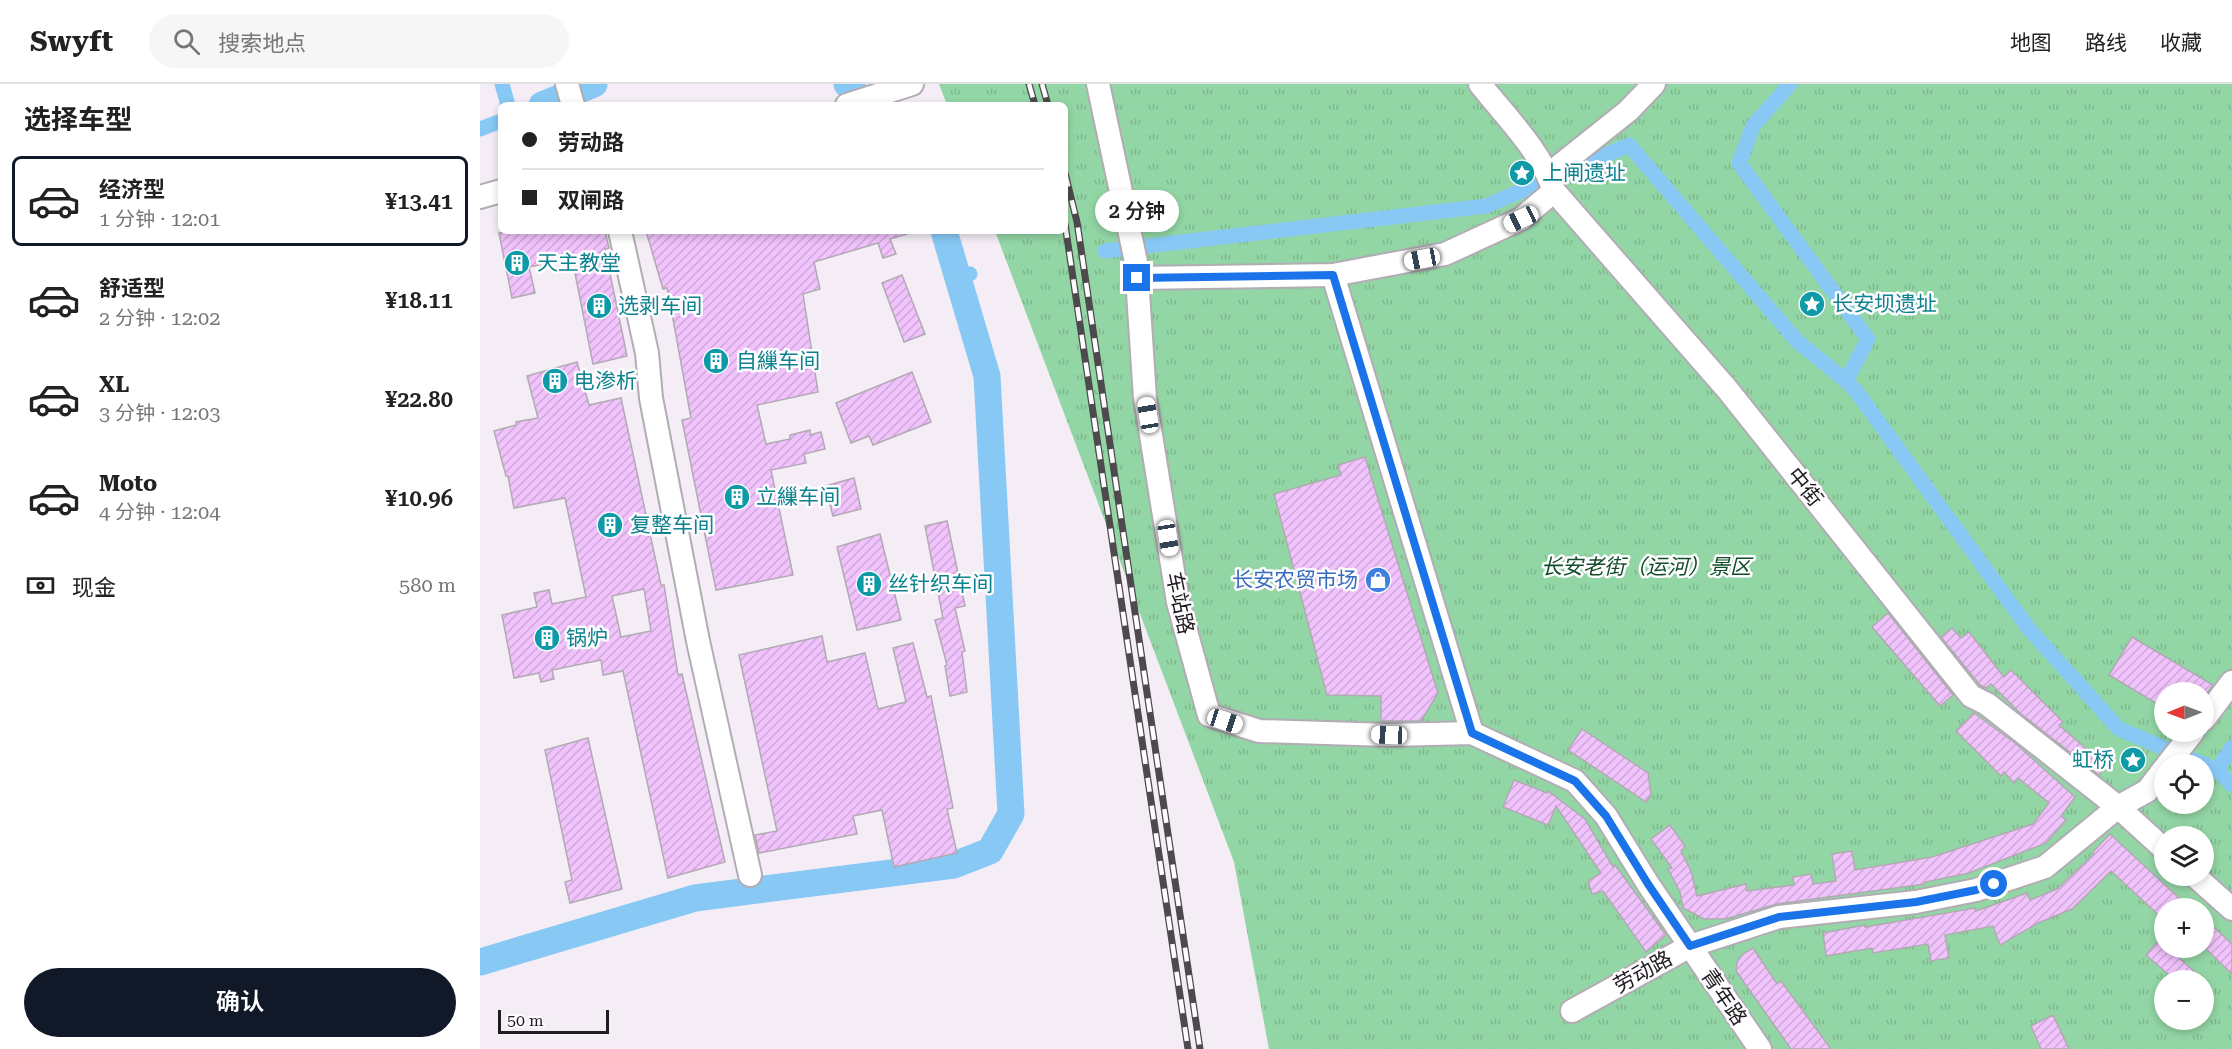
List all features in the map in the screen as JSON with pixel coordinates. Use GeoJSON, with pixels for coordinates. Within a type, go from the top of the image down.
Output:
{"type":"FeatureCollection","features":[{"type":"Feature","properties":{"kind":"street"},"geometry":{"type":"LineString","coordinates":[[567,84],[572,102]]}},
{"type":"Feature","properties":{"kind":"street","name":"车站路"},"geometry":{"type":"LineString","coordinates":[[1098,84],[1136,270],[1145,398],[1178,602],[1209,715],[1259,731],[1389,735],[1472,733]]}},
{"type":"Feature","properties":{"kind":"street","name":"中街"},"geometry":{"type":"LineString","coordinates":[[1480,84],[1522,137],[1552,183],[1727,389],[1971,696],[1987,704],[2118,807],[2154,840]]}},
{"type":"Feature","properties":{"kind":"street"},"geometry":{"type":"LineString","coordinates":[[1136,270],[1333,275],[1445,254],[1521,219],[1552,183],[1654,84]]}},
{"type":"Feature","properties":{"kind":"street"},"geometry":{"type":"LineString","coordinates":[[856,102],[906,86]]}},
{"type":"Feature","properties":{"kind":"street"},"geometry":{"type":"LineString","coordinates":[[480,197],[498,192]]}},
{"type":"Feature","properties":{"kind":"street"},"geometry":{"type":"LineString","coordinates":[[621,234],[647,353],[651,398],[698,641],[750,875]]}},
{"type":"Feature","properties":{"kind":"street"},"geometry":{"type":"LineString","coordinates":[[1333,275],[1472,733]]}},
{"type":"Feature","properties":{"kind":"street"},"geometry":{"type":"LineString","coordinates":[[2214,706],[2232,682]]}},
{"type":"Feature","properties":{"kind":"street","name":"青年路"},"geometry":{"type":"LineString","coordinates":[[1472,733],[1575,781],[1606,816],[1648,884],[1760,1049]]}},
{"type":"Feature","properties":{"kind":"street","name":"劳动路"},"geometry":{"type":"LineString","coordinates":[[2176,754],[2185,742]]}},
{"type":"Feature","properties":{"kind":"street","name":"劳动路"},"geometry":{"type":"LineString","coordinates":[[1572,1011],[1690,946],[1779,917],[1916,902],[1976,890],[2045,867],[2118,807],[2147,792],[2154,783]]}},
{"type":"Feature","properties":{"kind":"street"},"geometry":{"type":"LineString","coordinates":[[2206,886],[2232,909]]}},
{"type":"Feature","properties":{"kind":"green space","name":"长安老街（运河）景区"},"geometry":{"type":"Polygon","coordinates":[[[939,84],[2232,84],[2232,1049],[1269,1049],[1234,862],[996,234],[1068,234],[1068,102],[946,102],[939,84]]]}},
{"type":"Feature","properties":{"kind":"building"},"geometry":{"type":"Polygon","coordinates":[[[499,234],[606,234],[609,248],[605,249],[627,356],[593,364],[572,258],[529,267],[535,293],[512,298],[499,234]]]}},
{"type":"Feature","properties":{"kind":"building"},"geometry":{"type":"Polygon","coordinates":[[[647,234],[907,234],[890,239],[896,254],[883,258],[878,243],[814,262],[820,289],[803,294],[818,392],[757,405],[766,444],[790,439],[790,435],[810,430],[810,435],[821,432],[825,449],[804,454],[806,463],[771,470],[793,575],[716,590],[682,420],[691,418],[667,288],[663,289],[647,234]]]}},
{"type":"Feature","properties":{"kind":"building"},"geometry":{"type":"Polygon","coordinates":[[[902,275],[925,334],[904,342],[882,283],[902,275]]]}},
{"type":"Feature","properties":{"kind":"building"},"geometry":{"type":"Polygon","coordinates":[[[577,362],[589,405],[621,398],[661,585],[664,585],[678,675],[682,674],[725,862],[668,878],[623,671],[603,675],[601,660],[552,670],[554,679],[541,682],[539,673],[514,678],[502,615],[537,607],[534,593],[549,590],[552,604],[586,597],[565,498],[514,508],[508,476],[506,476],[494,431],[516,425],[516,422],[538,418],[527,376],[577,362]],[[644,589],[612,596],[621,637],[651,631],[644,589]]]}},
{"type":"Feature","properties":{"kind":"building"},"geometry":{"type":"Polygon","coordinates":[[[912,372],[931,422],[873,445],[869,436],[851,443],[836,403],[912,372]]]}},
{"type":"Feature","properties":{"kind":"building"},"geometry":{"type":"Polygon","coordinates":[[[1365,457],[1438,693],[1421,721],[1381,721],[1381,696],[1327,695],[1274,494],[1341,475],[1338,465],[1365,457]]]}},
{"type":"Feature","properties":{"kind":"building"},"geometry":{"type":"Polygon","coordinates":[[[854,478],[861,509],[833,516],[825,486],[854,478]]]}},
{"type":"Feature","properties":{"kind":"building"},"geometry":{"type":"Polygon","coordinates":[[[947,521],[965,606],[955,608],[965,651],[962,652],[967,692],[950,696],[945,666],[947,665],[935,620],[943,618],[925,526],[947,521]]]}},
{"type":"Feature","properties":{"kind":"building","name":"丝针织车间"},"geometry":{"type":"Polygon","coordinates":[[[880,534],[901,620],[857,630],[837,547],[880,534]]]}},
{"type":"Feature","properties":{"kind":"building"},"geometry":{"type":"Polygon","coordinates":[[[1888,613],[1953,695],[1940,706],[1872,627],[1888,613]]]}},
{"type":"Feature","properties":{"kind":"building"},"geometry":{"type":"Polygon","coordinates":[[[1952,628],[1961,638],[1969,632],[2004,677],[2011,670],[2063,722],[2059,725],[2106,766],[2099,775],[2020,713],[1991,684],[1986,688],[1980,685],[1941,637],[1952,628]]]}},
{"type":"Feature","properties":{"kind":"building"},"geometry":{"type":"Polygon","coordinates":[[[822,636],[827,662],[865,653],[878,709],[906,702],[893,648],[913,643],[927,697],[931,696],[953,808],[947,809],[957,853],[894,867],[882,810],[853,816],[857,834],[759,853],[755,835],[777,831],[739,655],[822,636]]]}},
{"type":"Feature","properties":{"kind":"building"},"geometry":{"type":"Polygon","coordinates":[[[2132,637],[2208,682],[2154,682],[2154,702],[2109,675],[2132,637]]]}},
{"type":"Feature","properties":{"kind":"building"},"geometry":{"type":"Polygon","coordinates":[[[1974,713],[2015,743],[2075,797],[2061,816],[2066,820],[2046,843],[1969,873],[1925,882],[1925,884],[1777,904],[1725,919],[1704,919],[1683,908],[1680,892],[1668,869],[1672,868],[1651,839],[1670,825],[1685,846],[1681,851],[1691,871],[1697,896],[1746,884],[1747,891],[1794,885],[1793,877],[1811,874],[1813,884],[1836,881],[1832,854],[1852,851],[1855,870],[1932,857],[2033,824],[2049,803],[2018,778],[2014,783],[2004,772],[2001,776],[1956,731],[1974,713]]]}},
{"type":"Feature","properties":{"kind":"building"},"geometry":{"type":"Polygon","coordinates":[[[1582,729],[1648,773],[1651,795],[1646,802],[1568,750],[1582,729]]]}},
{"type":"Feature","properties":{"kind":"building"},"geometry":{"type":"Polygon","coordinates":[[[588,738],[622,889],[570,903],[565,882],[572,880],[545,750],[588,738]]]}},
{"type":"Feature","properties":{"kind":"building"},"geometry":{"type":"Polygon","coordinates":[[[1514,780],[1547,793],[1548,791],[1585,819],[1613,867],[1615,865],[1666,935],[1646,952],[1603,891],[1592,894],[1588,881],[1601,873],[1556,806],[1548,825],[1503,807],[1514,780]]]}},
{"type":"Feature","properties":{"kind":"building"},"geometry":{"type":"Polygon","coordinates":[[[2110,834],[2154,875],[2154,886],[2166,886],[2179,898],[2154,898],[2154,911],[2111,871],[2072,909],[2038,923],[2000,945],[1993,926],[1945,935],[1949,958],[1931,961],[1928,944],[1873,953],[1872,948],[1826,956],[1823,933],[1975,908],[1976,911],[2027,893],[2030,900],[2057,889],[2094,854],[2092,853],[2110,834]]]}},
{"type":"Feature","properties":{"kind":"building"},"geometry":{"type":"Polygon","coordinates":[[[2214,927],[2232,944],[2232,974],[2214,957],[2214,927]]]}},
{"type":"Feature","properties":{"kind":"building"},"geometry":{"type":"Polygon","coordinates":[[[2154,946],[2154,958],[2179,958],[2193,970],[2163,970],[2146,955],[2154,946]]]}},
{"type":"Feature","properties":{"kind":"building"},"geometry":{"type":"Polygon","coordinates":[[[1753,948],[1777,984],[1781,981],[1831,1049],[1791,1049],[1736,971],[1737,962],[1743,954],[1753,948]]]}},
{"type":"Feature","properties":{"kind":"building"},"geometry":{"type":"Polygon","coordinates":[[[2053,1015],[2069,1049],[2041,1049],[2031,1026],[2053,1015]]]}},
{"type":"Feature","properties":{"kind":"waterway"},"geometry":{"type":"LineString","coordinates":[[502,84],[507,102]]}},
{"type":"Feature","properties":{"kind":"waterway"},"geometry":{"type":"LineString","coordinates":[[549,102],[594,84]]}},
{"type":"Feature","properties":{"kind":"waterway"},"geometry":{"type":"LineString","coordinates":[[847,84],[863,102]]}},
{"type":"Feature","properties":{"kind":"waterway"},"geometry":{"type":"LineString","coordinates":[[1790,84],[1753,126],[1739,163],[1868,339],[1846,381]]}},
{"type":"Feature","properties":{"kind":"waterway"},"geometry":{"type":"LineString","coordinates":[[480,129],[498,122]]}},
{"type":"Feature","properties":{"kind":"waterway"},"geometry":{"type":"LineString","coordinates":[[1105,251],[1486,206],[1629,145],[1797,341],[1856,391],[2029,629],[2119,729],[2217,770]]}},
{"type":"Feature","properties":{"kind":"waterway"},"geometry":{"type":"LineString","coordinates":[[480,962],[695,898],[954,865],[990,851],[1011,814],[987,376],[945,234]]}},
{"type":"Feature","properties":{"kind":"waterway"},"geometry":{"type":"LineString","coordinates":[[958,277],[970,274]]}},
{"type":"Feature","properties":{"kind":"waterway"},"geometry":{"type":"LineString","coordinates":[[2232,747],[2217,770],[2232,785]]}},
{"type":"Feature","properties":{"kind":"railway"},"geometry":{"type":"LineString","coordinates":[[1029,84],[1034,102]]}},
{"type":"Feature","properties":{"kind":"railway"},"geometry":{"type":"LineString","coordinates":[[1042,84],[1047,102]]}},
{"type":"Feature","properties":{"kind":"railway"},"geometry":{"type":"LineString","coordinates":[[1068,185],[1077,222],[1200,1049]]}},
{"type":"Feature","properties":{"kind":"railway"},"geometry":{"type":"LineString","coordinates":[[1066,234],[1188,1049]]}},
{"type":"Feature","properties":{"kind":"place","name":"上闸遗址"},"geometry":{"type":"Point","coordinates":[1522,173]}},
{"type":"Feature","properties":{"kind":"place","name":"天主教堂"},"geometry":{"type":"Point","coordinates":[517,263]}},
{"type":"Feature","properties":{"kind":"place","name":"长安坝遗址"},"geometry":{"type":"Point","coordinates":[1812,304]}},
{"type":"Feature","properties":{"kind":"place","name":"选剥车间"},"geometry":{"type":"Point","coordinates":[599,306]}},
{"type":"Feature","properties":{"kind":"place","name":"自繅车间"},"geometry":{"type":"Point","coordinates":[716,361]}},
{"type":"Feature","properties":{"kind":"place","name":"电渗析"},"geometry":{"type":"Point","coordinates":[555,381]}},
{"type":"Feature","properties":{"kind":"place","name":"立繅车间"},"geometry":{"type":"Point","coordinates":[737,497]}},
{"type":"Feature","properties":{"kind":"place","name":"复整车间"},"geometry":{"type":"Point","coordinates":[610,525]}},
{"type":"Feature","properties":{"kind":"place","name":"长安农贸市场"},"geometry":{"type":"Point","coordinates":[1378,580]}},
{"type":"Feature","properties":{"kind":"place","name":"丝针织车间"},"geometry":{"type":"Point","coordinates":[869,584]}},
{"type":"Feature","properties":{"kind":"place","name":"锅炉"},"geometry":{"type":"Point","coordinates":[547,638]}},
{"type":"Feature","properties":{"kind":"place","name":"虹桥"},"geometry":{"type":"Point","coordinates":[2133,760]}},
{"type":"Feature","properties":{"kind":"route"},"geometry":{"type":"LineString","coordinates":[[1137,278],[1333,275],[1472,733],[1575,781],[1606,816],[1690,946],[1779,917],[1916,902],[1994,884]]}}]}
